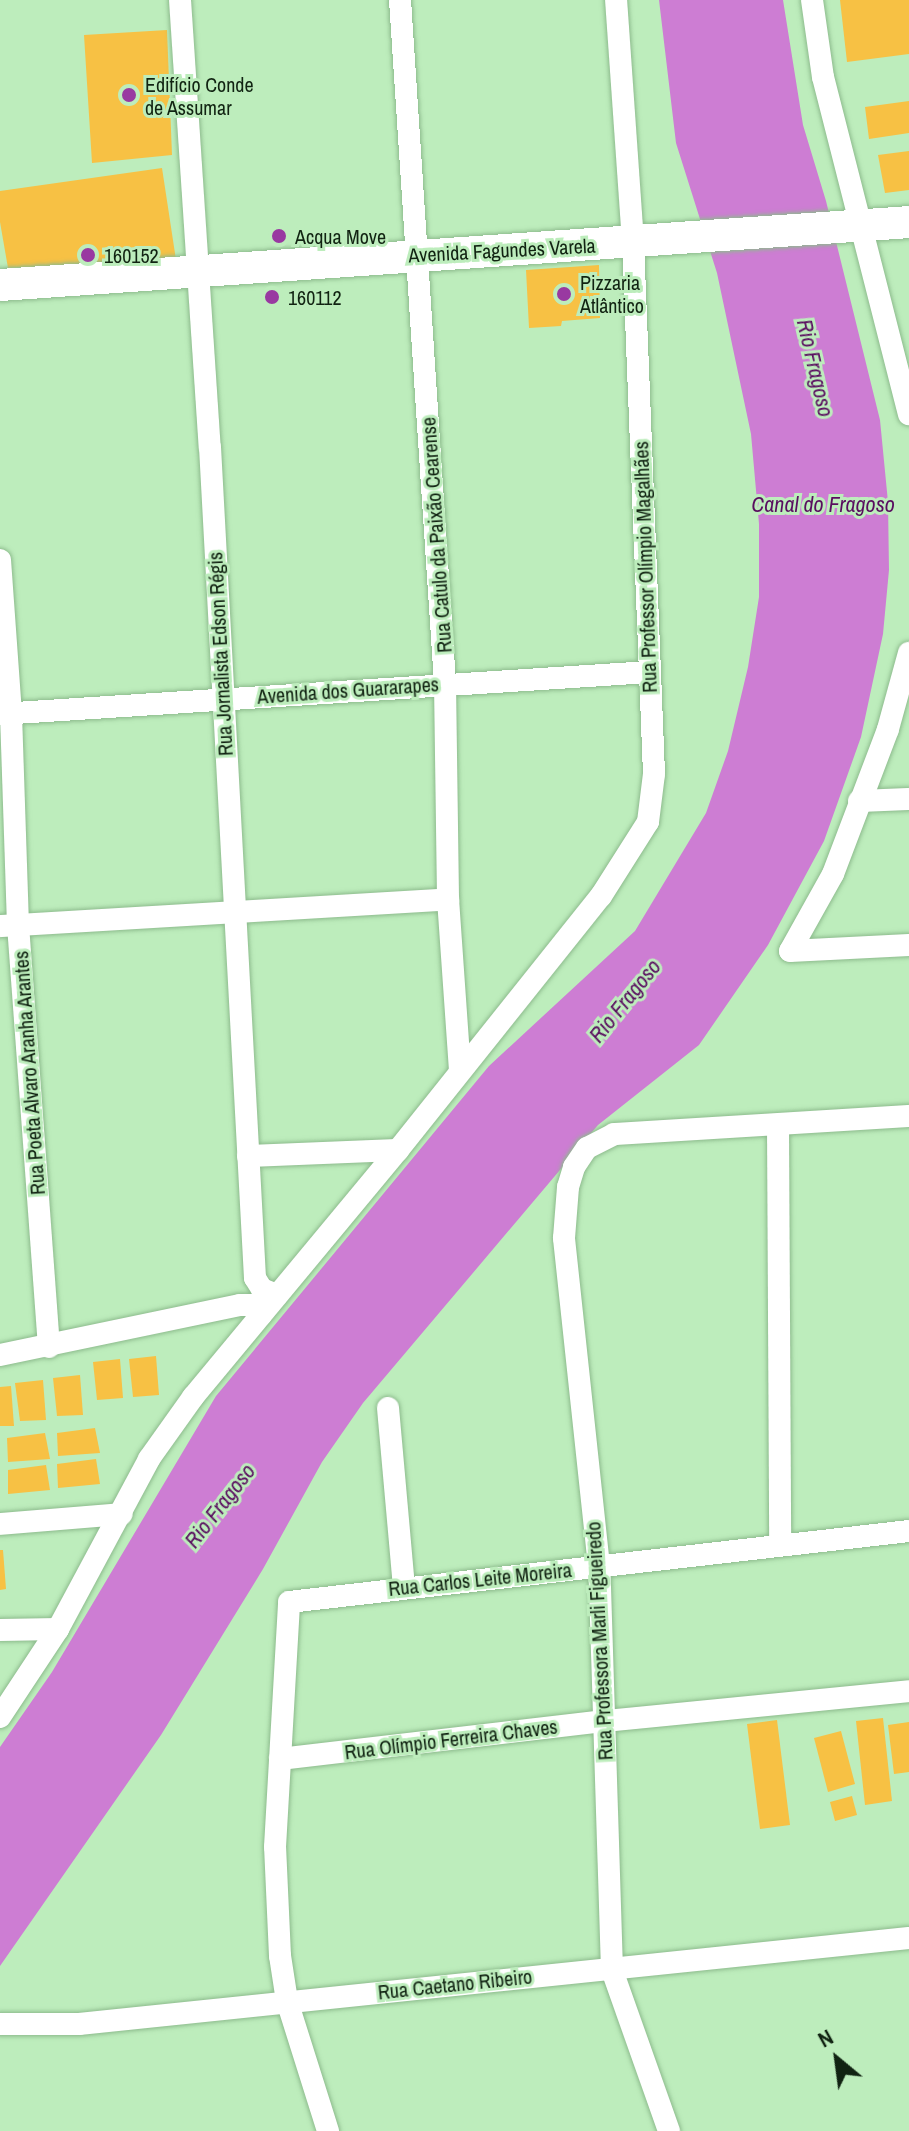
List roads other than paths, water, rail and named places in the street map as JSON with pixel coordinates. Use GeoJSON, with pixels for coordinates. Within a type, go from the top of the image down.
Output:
{"type":"FeatureCollection","features":[{"type":"Feature","properties":{"kind":"main road","name":"Avenida Fagundes Varela"},"geometry":{"type":"LineString","coordinates":[[0,285],[909,222]]}},
{"type":"Feature","properties":{"kind":"street","name":"Rua Jornalista Edson Régis"},"geometry":{"type":"LineString","coordinates":[[180,0],[199,271],[255,1278],[262,1289],[277,1295]]}},
{"type":"Feature","properties":{"kind":"street","name":"Rua Catulo da Paixão Cearense"},"geometry":{"type":"LineString","coordinates":[[400,0],[445,683],[448,899],[460,1070]]}},
{"type":"Feature","properties":{"kind":"street","name":"Rua Professor Olímpio Magalhães"},"geometry":{"type":"LineString","coordinates":[[261,1315],[398,1150],[601,896],[645,830],[654,793],[633,242],[616,0]]}},
{"type":"Feature","properties":{"kind":"street"},"geometry":{"type":"LineString","coordinates":[[812,0],[848,227],[909,414]]}},
{"type":"Feature","properties":{"kind":"street","name":"Rua Poeta Alvaro Aranha Arantes"},"geometry":{"type":"LineString","coordinates":[[0,560],[9,925],[49,1347]]}},
{"type":"Feature","properties":{"kind":"street"},"geometry":{"type":"LineString","coordinates":[[909,653],[888,729],[833,874],[790,951],[909,945]]}},
{"type":"Feature","properties":{"kind":"street","name":"Avenida dos Guararapes"},"geometry":{"type":"LineString","coordinates":[[6,714],[649,672]]}},
{"type":"Feature","properties":{"kind":"street"},"geometry":{"type":"LineString","coordinates":[[859,801],[909,799]]}},
{"type":"Feature","properties":{"kind":"street"},"geometry":{"type":"LineString","coordinates":[[9,925],[448,899]]}},
{"type":"Feature","properties":{"kind":"street"},"geometry":{"type":"LineString","coordinates":[[780,1543],[778,1125],[909,1116]]}},
{"type":"Feature","properties":{"kind":"street","name":"Rua Professora Marli Figueiredo"},"geometry":{"type":"LineString","coordinates":[[669,2131],[612,1970],[606,1861],[599,1566],[564,1238],[568,1187],[574,1167],[587,1148],[605,1136],[630,1131],[778,1125]]}},
{"type":"Feature","properties":{"kind":"street"},"geometry":{"type":"LineString","coordinates":[[248,1156],[398,1150]]}},
{"type":"Feature","properties":{"kind":"street"},"geometry":{"type":"LineString","coordinates":[[0,1355],[240,1305],[251,1305],[261,1315],[193,1397],[149,1459],[58,1629],[0,1717]]}},
{"type":"Feature","properties":{"kind":"street"},"geometry":{"type":"LineString","coordinates":[[388,1408],[404,1587]]}},
{"type":"Feature","properties":{"kind":"street"},"geometry":{"type":"LineString","coordinates":[[0,1524],[122,1514]]}},
{"type":"Feature","properties":{"kind":"street","name":"Rua Carlos Leite Moreira"},"geometry":{"type":"LineString","coordinates":[[280,1759],[289,1602],[780,1543],[909,1531]]}},
{"type":"Feature","properties":{"kind":"street"},"geometry":{"type":"LineString","coordinates":[[0,1630],[58,1629]]}},
{"type":"Feature","properties":{"kind":"street","name":"Rua Olímpio Ferreira Chaves"},"geometry":{"type":"LineString","coordinates":[[280,1759],[605,1721],[909,1691]]}},
{"type":"Feature","properties":{"kind":"street"},"geometry":{"type":"LineString","coordinates":[[280,1759],[276,1890],[287,2001],[328,2131]]}},
{"type":"Feature","properties":{"kind":"street","name":"Rua Caetano Ribeiro"},"geometry":{"type":"LineString","coordinates":[[0,2024],[79,2024],[909,1938]]}},
{"type":"Feature","properties":{"kind":"water","name":"Canal do Fragoso"},"geometry":{"type":"Polygon","coordinates":[[[659,0],[783,0],[803,125],[826,201],[880,420],[888,502],[889,570],[883,634],[861,737],[824,841],[768,945],[699,1045],[598,1125],[363,1403],[322,1462],[263,1569],[161,1735],[0,1966],[0,1747],[52,1672],[216,1396],[489,1066],[635,931],[706,813],[728,751],[748,667],[759,597],[759,524],[751,434],[717,273],[676,143],[659,0]]]}},
{"type":"Feature","properties":{"kind":"place","name":"Edifício Conde de Assumar"},"geometry":{"type":"Point","coordinates":[129,95]}},
{"type":"Feature","properties":{"kind":"place","name":"Acqua Move"},"geometry":{"type":"Point","coordinates":[279,236]}},
{"type":"Feature","properties":{"kind":"place","name":"160152"},"geometry":{"type":"Point","coordinates":[88,255]}},
{"type":"Feature","properties":{"kind":"place","name":"Pizzaria Atlântico"},"geometry":{"type":"Point","coordinates":[564,294]}},
{"type":"Feature","properties":{"kind":"place","name":"160112"},"geometry":{"type":"Point","coordinates":[272,297]}},
{"type":"Feature","properties":{"kind":"water label","name":"Rio Fragoso"},"geometry":{"type":"Point","coordinates":[815,368]}},
{"type":"Feature","properties":{"kind":"water label","name":"Rio Fragoso"},"geometry":{"type":"Point","coordinates":[625,1001]}},
{"type":"Feature","properties":{"kind":"water label","name":"Rio Fragoso"},"geometry":{"type":"Point","coordinates":[220,1506]}}]}
